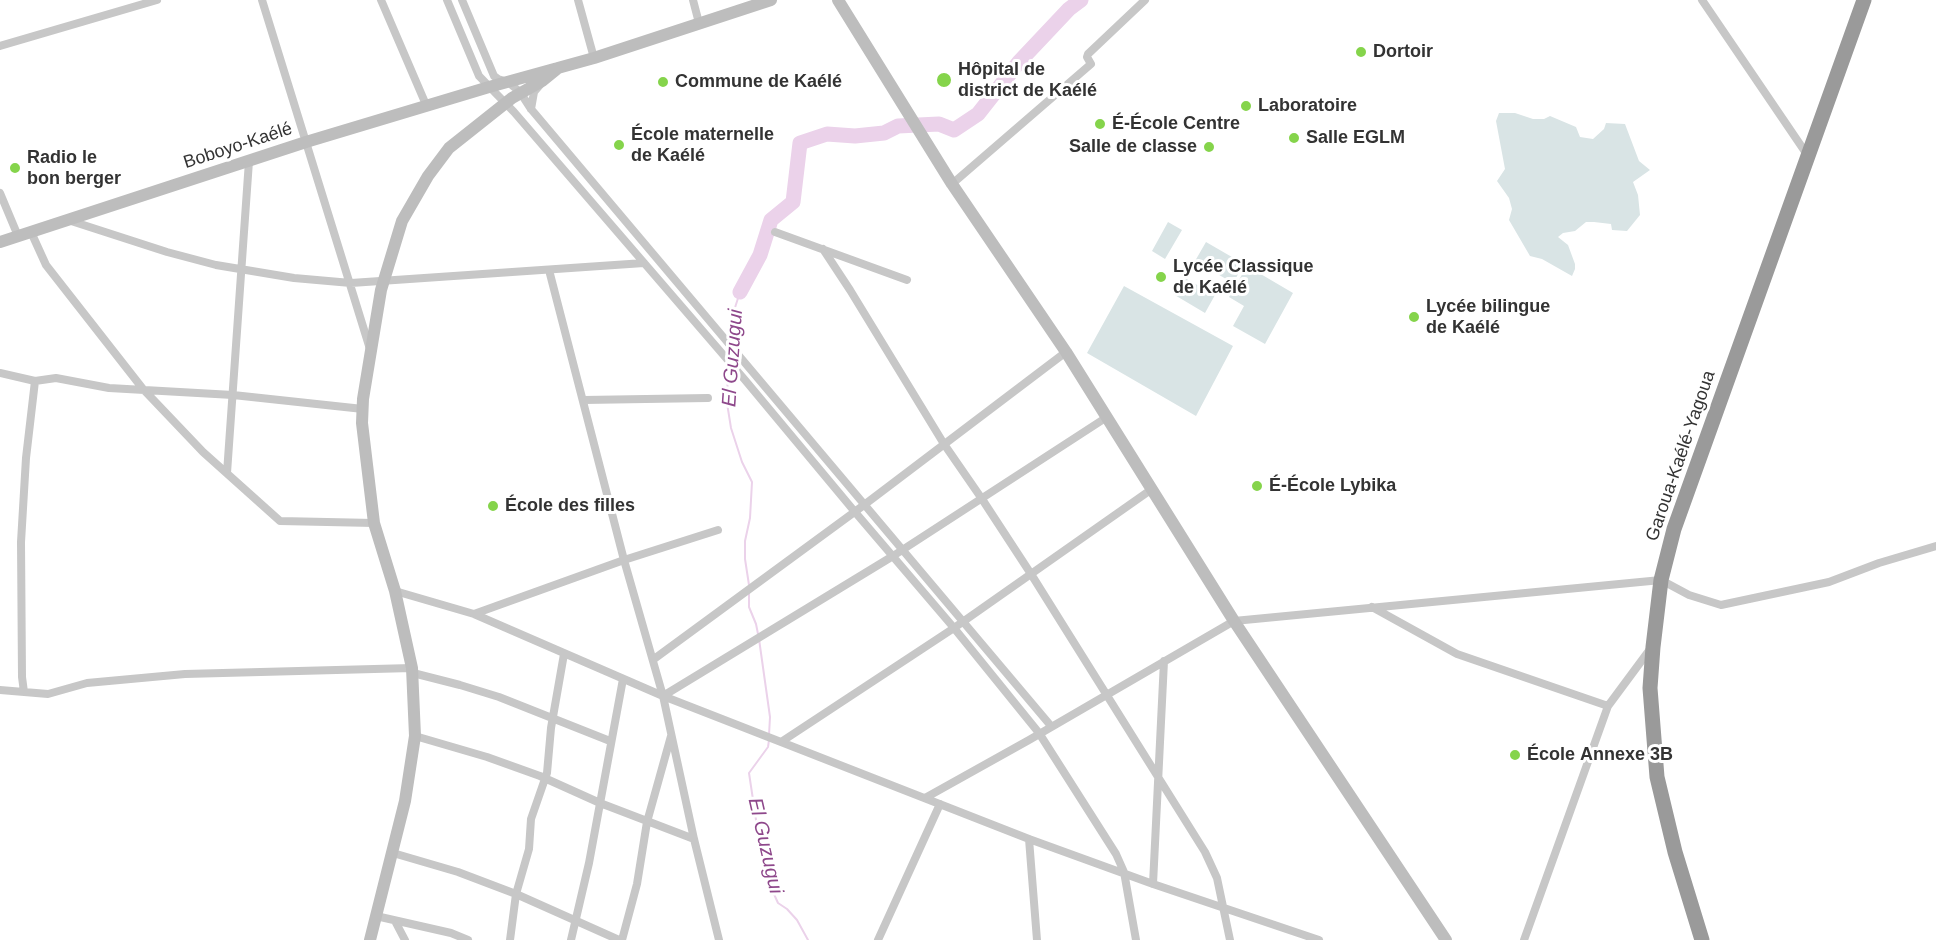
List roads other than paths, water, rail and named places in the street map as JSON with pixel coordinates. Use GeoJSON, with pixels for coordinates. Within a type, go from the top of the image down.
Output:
{"type":"FeatureCollection","features":[{"type":"Feature","properties":{"kind":"highway","name":"Garoua-Kaélé-Yagoua"},"geometry":{"type":"LineString","coordinates":[[1702,940],[1675,852],[1657,777],[1650,688],[1661,580],[1674,529],[1864,0]]}},
{"type":"Feature","properties":{"kind":"main road"},"geometry":{"type":"LineString","coordinates":[[508,82],[594,58],[771,0]]}},
{"type":"Feature","properties":{"kind":"main road"},"geometry":{"type":"LineString","coordinates":[[838,0],[952,184],[1066,352],[1234,621],[1446,940]]}},
{"type":"Feature","properties":{"kind":"main road"},"geometry":{"type":"LineString","coordinates":[[370,940],[407,790],[415,736],[412,671],[395,591],[374,523],[362,423],[370,352],[383,281],[402,221],[433,169],[455,141],[520,92],[542,81],[558,68]]}},
{"type":"Feature","properties":{"kind":"main road","name":"Boboyo-Kaélé"},"geometry":{"type":"LineString","coordinates":[[0,242],[306,142],[508,82]]}},
{"type":"Feature","properties":{"kind":"street"},"geometry":{"type":"LineString","coordinates":[[0,46],[157,0]]}},
{"type":"Feature","properties":{"kind":"street"},"geometry":{"type":"LineString","coordinates":[[262,0],[351,283],[370,352]]}},
{"type":"Feature","properties":{"kind":"street"},"geometry":{"type":"LineString","coordinates":[[381,0],[426,107]]}},
{"type":"Feature","properties":{"kind":"street"},"geometry":{"type":"LineString","coordinates":[[447,0],[479,76],[506,103],[745,380],[954,628],[1039,733],[1108,839],[1124,872],[1136,940]]}},
{"type":"Feature","properties":{"kind":"street"},"geometry":{"type":"LineString","coordinates":[[462,0],[494,76],[508,82],[520,92],[531,109],[1051,726]]}},
{"type":"Feature","properties":{"kind":"street"},"geometry":{"type":"LineString","coordinates":[[578,0],[594,58]]}},
{"type":"Feature","properties":{"kind":"street"},"geometry":{"type":"LineString","coordinates":[[693,0],[699,23]]}},
{"type":"Feature","properties":{"kind":"street"},"geometry":{"type":"LineString","coordinates":[[952,184],[1091,64],[1087,57],[1089,53],[1145,0]]}},
{"type":"Feature","properties":{"kind":"street"},"geometry":{"type":"LineString","coordinates":[[1702,0],[1808,157]]}},
{"type":"Feature","properties":{"kind":"street"},"geometry":{"type":"LineString","coordinates":[[531,109],[534,92],[542,81]]}},
{"type":"Feature","properties":{"kind":"street"},"geometry":{"type":"LineString","coordinates":[[227,472],[249,161]]}},
{"type":"Feature","properties":{"kind":"street"},"geometry":{"type":"LineString","coordinates":[[0,193],[18,236]]}},
{"type":"Feature","properties":{"kind":"street"},"geometry":{"type":"LineString","coordinates":[[68,220],[167,252],[216,265],[294,278],[351,283],[644,263]]}},
{"type":"Feature","properties":{"kind":"street"},"geometry":{"type":"LineString","coordinates":[[31,232],[46,265],[143,389],[203,452],[283,523],[374,523]]}},
{"type":"Feature","properties":{"kind":"street"},"geometry":{"type":"LineString","coordinates":[[776,232],[907,280]]}},
{"type":"Feature","properties":{"kind":"street"},"geometry":{"type":"LineString","coordinates":[[823,249],[944,444],[1031,574],[1107,694],[1213,867],[1220,887],[1230,940]]}},
{"type":"Feature","properties":{"kind":"street"},"geometry":{"type":"LineString","coordinates":[[549,270],[624,560],[654,659],[719,940]]}},
{"type":"Feature","properties":{"kind":"street"},"geometry":{"type":"LineString","coordinates":[[654,659],[855,512],[1066,352]]}},
{"type":"Feature","properties":{"kind":"street"},"geometry":{"type":"LineString","coordinates":[[0,373],[35,381],[56,378],[109,388],[233,395],[363,409]]}},
{"type":"Feature","properties":{"kind":"street"},"geometry":{"type":"LineString","coordinates":[[24,692],[21,542],[24,476],[35,381]]}},
{"type":"Feature","properties":{"kind":"street"},"geometry":{"type":"LineString","coordinates":[[584,400],[708,398]]}},
{"type":"Feature","properties":{"kind":"street"},"geometry":{"type":"LineString","coordinates":[[663,696],[893,556],[1107,417]]}},
{"type":"Feature","properties":{"kind":"street"},"geometry":{"type":"LineString","coordinates":[[781,742],[954,628],[1152,489]]}},
{"type":"Feature","properties":{"kind":"street"},"geometry":{"type":"LineString","coordinates":[[474,614],[624,560],[718,530]]}},
{"type":"Feature","properties":{"kind":"street"},"geometry":{"type":"LineString","coordinates":[[925,798],[1234,621],[1661,580],[1689,595],[1721,605],[1828,582],[1879,563],[1936,546]]}},
{"type":"Feature","properties":{"kind":"street"},"geometry":{"type":"LineString","coordinates":[[395,591],[474,614],[663,696],[1029,839],[1319,940]]}},
{"type":"Feature","properties":{"kind":"street"},"geometry":{"type":"LineString","coordinates":[[1372,607],[1457,654],[1608,706]]}},
{"type":"Feature","properties":{"kind":"street"},"geometry":{"type":"LineString","coordinates":[[1524,940],[1608,706],[1653,647]]}},
{"type":"Feature","properties":{"kind":"street"},"geometry":{"type":"LineString","coordinates":[[510,940],[516,894],[529,849],[534,807],[546,779],[553,717],[564,654]]}},
{"type":"Feature","properties":{"kind":"street"},"geometry":{"type":"LineString","coordinates":[[1153,884],[1164,661]]}},
{"type":"Feature","properties":{"kind":"street"},"geometry":{"type":"LineString","coordinates":[[0,690],[48,694],[87,683],[185,674],[412,671],[460,684],[553,717],[610,741]]}},
{"type":"Feature","properties":{"kind":"street"},"geometry":{"type":"LineString","coordinates":[[571,940],[623,679]]}},
{"type":"Feature","properties":{"kind":"street"},"geometry":{"type":"LineString","coordinates":[[393,853],[458,872],[516,894],[620,940],[637,884],[647,822],[672,733]]}},
{"type":"Feature","properties":{"kind":"street"},"geometry":{"type":"LineString","coordinates":[[415,736],[487,757],[694,839]]}},
{"type":"Feature","properties":{"kind":"street"},"geometry":{"type":"LineString","coordinates":[[878,940],[940,804]]}},
{"type":"Feature","properties":{"kind":"street"},"geometry":{"type":"LineString","coordinates":[[1029,839],[1037,940]]}},
{"type":"Feature","properties":{"kind":"street"},"geometry":{"type":"LineString","coordinates":[[376,916],[451,933],[468,940]]}},
{"type":"Feature","properties":{"kind":"street"},"geometry":{"type":"LineString","coordinates":[[395,921],[405,940]]}},
{"type":"Feature","properties":{"kind":"waterway","name":"El Guzugui"},"geometry":{"type":"LineString","coordinates":[[740,292],[760,255],[771,220],[793,202],[800,143],[827,134],[855,136],[884,133],[898,126],[939,124],[954,130],[978,114],[1019,62],[1069,9],[1081,0]]}},
{"type":"Feature","properties":{"kind":"waterway","name":"El Guzugui"},"geometry":{"type":"LineString","coordinates":[[730,341],[731,320],[740,292]]}},
{"type":"Feature","properties":{"kind":"waterway","name":"El Guzugui"},"geometry":{"type":"LineString","coordinates":[[728,365],[727,403],[731,428],[742,462],[752,482],[750,518],[745,541],[749,585]]}},
{"type":"Feature","properties":{"kind":"waterway","name":"El Guzugui"},"geometry":{"type":"LineString","coordinates":[[749,593],[749,607],[758,634]]}},
{"type":"Feature","properties":{"kind":"waterway","name":"El Guzugui"},"geometry":{"type":"LineString","coordinates":[[759,639],[770,717],[769,735]]}},
{"type":"Feature","properties":{"kind":"waterway","name":"El Guzugui"},"geometry":{"type":"LineString","coordinates":[[769,740],[768,747],[749,773],[761,853],[769,883],[778,903],[797,920],[808,940]]}},
{"type":"Feature","properties":{"kind":"place","name":"Dortoir"},"geometry":{"type":"Point","coordinates":[1361,52]}},
{"type":"Feature","properties":{"kind":"place","name":"Hôpital de district de Kaélé"},"geometry":{"type":"Point","coordinates":[944,80]}},
{"type":"Feature","properties":{"kind":"place","name":"Commune de Kaélé"},"geometry":{"type":"Point","coordinates":[663,82]}},
{"type":"Feature","properties":{"kind":"place","name":"Laboratoire"},"geometry":{"type":"Point","coordinates":[1246,106]}},
{"type":"Feature","properties":{"kind":"place","name":"É-École Centre"},"geometry":{"type":"Point","coordinates":[1100,124]}},
{"type":"Feature","properties":{"kind":"place","name":"Salle EGLM"},"geometry":{"type":"Point","coordinates":[1294,138]}},
{"type":"Feature","properties":{"kind":"place","name":"École maternelle de Kaélé"},"geometry":{"type":"Point","coordinates":[619,145]}},
{"type":"Feature","properties":{"kind":"place","name":"Salle de classe"},"geometry":{"type":"Point","coordinates":[1209,147]}},
{"type":"Feature","properties":{"kind":"place","name":"Radio le bon berger"},"geometry":{"type":"Point","coordinates":[15,168]}},
{"type":"Feature","properties":{"kind":"place","name":"Lycée Classique de Kaélé"},"geometry":{"type":"Point","coordinates":[1161,277]}},
{"type":"Feature","properties":{"kind":"place","name":"Lycée bilingue de Kaélé"},"geometry":{"type":"Point","coordinates":[1414,317]}},
{"type":"Feature","properties":{"kind":"place","name":"É-École Lybika"},"geometry":{"type":"Point","coordinates":[1257,486]}},
{"type":"Feature","properties":{"kind":"place","name":"École des filles"},"geometry":{"type":"Point","coordinates":[493,506]}},
{"type":"Feature","properties":{"kind":"place","name":"École Annexe 3B"},"geometry":{"type":"Point","coordinates":[1515,755]}}]}
